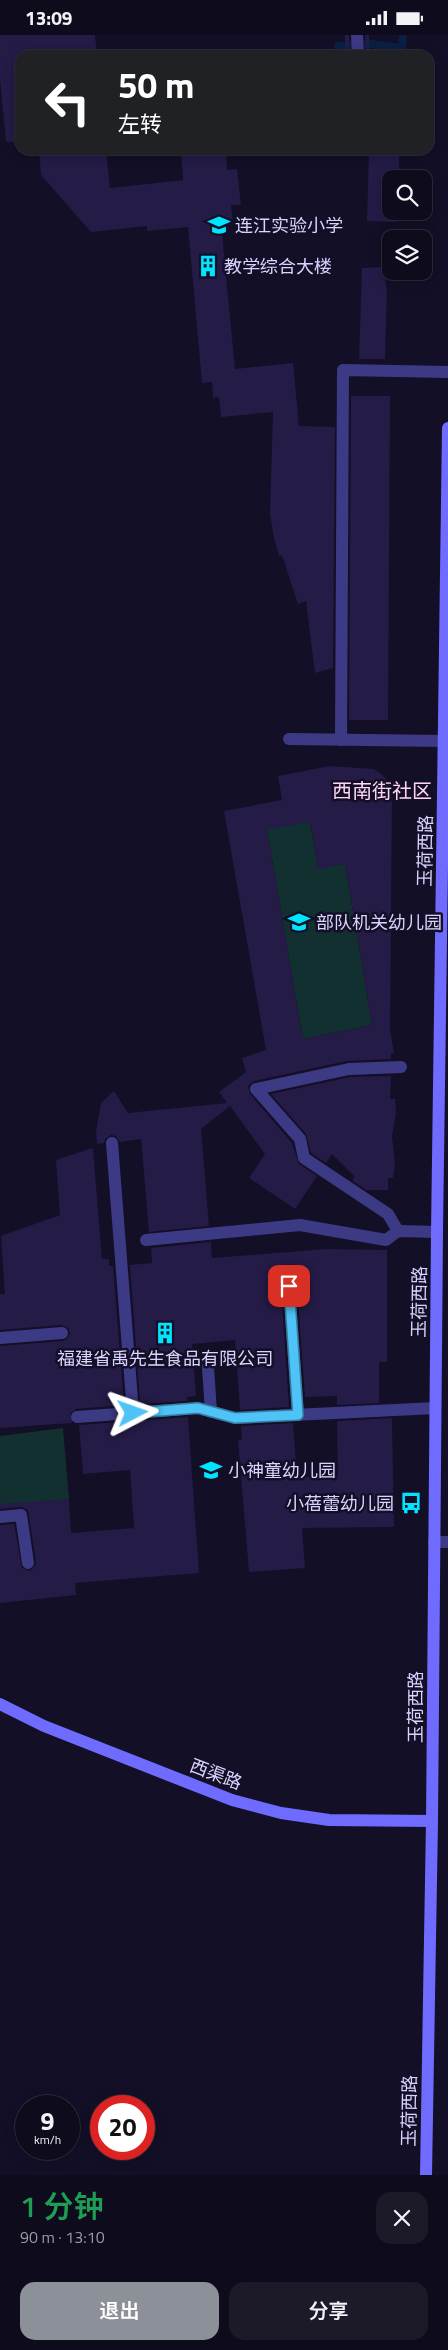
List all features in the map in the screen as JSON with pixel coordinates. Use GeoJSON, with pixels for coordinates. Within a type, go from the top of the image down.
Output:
{"type":"FeatureCollection","features":[{"type":"Feature","properties":{"kind":"main road","name":"玉荷西路"},"geometry":{"type":"LineString","coordinates":[[426,2175],[432,1821],[435,1407],[442,1299],[437,1232],[448,428]]}},
{"type":"Feature","properties":{"kind":"main road","name":"西渠路"},"geometry":{"type":"LineString","coordinates":[[0,1704],[53,1729],[232,1800],[259,1808],[329,1820],[432,1821]]}},
{"type":"Feature","properties":{"kind":"street"},"geometry":{"type":"LineString","coordinates":[[357,35],[358,50]]}},
{"type":"Feature","properties":{"kind":"street"},"geometry":{"type":"LineString","coordinates":[[341,740],[343,370],[448,371]]}},
{"type":"Feature","properties":{"kind":"street"},"geometry":{"type":"LineString","coordinates":[[289,739],[444,741]]}},
{"type":"Feature","properties":{"kind":"street"},"geometry":{"type":"LineString","coordinates":[[398,1231],[388,1214],[304,1158],[300,1139],[256,1089],[349,1069],[401,1067]]}},
{"type":"Feature","properties":{"kind":"street"},"geometry":{"type":"LineString","coordinates":[[112,1143],[133,1413]]}},
{"type":"Feature","properties":{"kind":"street"},"geometry":{"type":"LineString","coordinates":[[146,1240],[300,1225],[386,1240],[398,1231],[437,1232]]}},
{"type":"Feature","properties":{"kind":"street"},"geometry":{"type":"LineString","coordinates":[[289,1286],[298,1415]]}},
{"type":"Feature","properties":{"kind":"street"},"geometry":{"type":"LineString","coordinates":[[0,1338],[62,1333]]}},
{"type":"Feature","properties":{"kind":"street"},"geometry":{"type":"LineString","coordinates":[[208,1367],[211,1412]]}},
{"type":"Feature","properties":{"kind":"street"},"geometry":{"type":"LineString","coordinates":[[77,1417],[198,1408],[235,1418],[435,1407]]}},
{"type":"Feature","properties":{"kind":"street"},"geometry":{"type":"LineString","coordinates":[[0,1517],[21,1515],[28,1563]]}},
{"type":"Feature","properties":{"kind":"street"},"geometry":{"type":"LineString","coordinates":[[434,1542],[448,1542]]}},
{"type":"Feature","properties":{"kind":"green space"},"geometry":{"type":"Polygon","coordinates":[[[305,796],[318,868],[345,864],[372,1025],[303,1039],[267,830],[305,796]]]}},
{"type":"Feature","properties":{"kind":"green space"},"geometry":{"type":"Polygon","coordinates":[[[63,1428],[69,1499],[0,1508],[0,1436],[63,1428]]]}},
{"type":"Feature","properties":{"kind":"building"},"geometry":{"type":"Polygon","coordinates":[[[0,35],[95,35],[96,50],[15,50],[15,142],[6,142],[0,79],[0,35]]]}},
{"type":"Feature","properties":{"kind":"building"},"geometry":{"type":"Polygon","coordinates":[[[345,35],[349,35],[350,50],[345,50],[345,35]]]}},
{"type":"Feature","properties":{"kind":"building"},"geometry":{"type":"Polygon","coordinates":[[[365,35],[369,35],[370,50],[366,50],[365,35]]]}},
{"type":"Feature","properties":{"kind":"building"},"geometry":{"type":"Polygon","coordinates":[[[39,155],[107,155],[110,188],[183,180],[181,155],[226,155],[227,170],[237,169],[241,205],[231,205],[233,222],[221,223],[235,369],[293,363],[299,426],[335,427],[333,668],[315,673],[306,601],[298,604],[282,555],[279,556],[274,538],[270,514],[273,412],[221,417],[219,397],[213,398],[212,382],[202,383],[188,227],[147,231],[147,226],[91,232],[41,175],[39,155]]]}},
{"type":"Feature","properties":{"kind":"building"},"geometry":{"type":"Polygon","coordinates":[[[369,155],[399,155],[399,170],[382,170],[382,220],[397,220],[397,222],[367,221],[369,155]]]}},
{"type":"Feature","properties":{"kind":"building"},"geometry":{"type":"Polygon","coordinates":[[[382,267],[382,280],[385,280],[387,290],[385,359],[359,359],[362,268],[382,267]]]}},
{"type":"Feature","properties":{"kind":"building"},"geometry":{"type":"Polygon","coordinates":[[[351,396],[390,396],[388,720],[349,720],[351,396]]]}},
{"type":"Feature","properties":{"kind":"building"},"geometry":{"type":"Polygon","coordinates":[[[330,766],[373,769],[388,781],[392,791],[390,1029],[394,1053],[391,1054],[391,1059],[347,1061],[254,1081],[248,1086],[250,1094],[292,1143],[299,1164],[317,1176],[295,1209],[249,1178],[265,1154],[230,1106],[201,1129],[209,1226],[149,1232],[141,1139],[120,1142],[116,1136],[111,1135],[105,1139],[104,1143],[97,1144],[96,1132],[101,1103],[114,1091],[128,1113],[227,1103],[219,1092],[246,1072],[242,1058],[266,1050],[224,811],[282,800],[278,776],[330,766]],[[310,822],[267,830],[303,1039],[372,1025],[345,864],[318,869],[310,822]]]}},
{"type":"Feature","properties":{"kind":"building"},"geometry":{"type":"Polygon","coordinates":[[[391,1076],[390,1099],[395,1099],[396,1112],[392,1136],[395,1164],[393,1178],[388,1178],[388,1190],[366,1190],[353,1181],[354,1176],[332,1154],[326,1163],[311,1153],[306,1134],[271,1094],[350,1077],[391,1076]]]}},
{"type":"Feature","properties":{"kind":"building"},"geometry":{"type":"Polygon","coordinates":[[[93,1148],[102,1259],[109,1259],[109,1266],[113,1266],[124,1405],[76,1409],[70,1414],[72,1423],[0,1428],[0,1346],[63,1341],[67,1339],[70,1333],[68,1328],[61,1325],[0,1330],[0,1294],[5,1294],[1,1236],[60,1215],[56,1160],[93,1148]]]}},
{"type":"Feature","properties":{"kind":"building"},"geometry":{"type":"Polygon","coordinates":[[[211,1242],[212,1258],[326,1249],[387,1250],[387,1362],[379,1362],[379,1403],[337,1405],[337,1396],[305,1397],[297,1285],[295,1281],[289,1278],[284,1280],[281,1287],[289,1407],[240,1410],[235,1340],[192,1344],[196,1396],[187,1397],[187,1401],[140,1404],[130,1265],[152,1263],[151,1248],[211,1242]]]}},
{"type":"Feature","properties":{"kind":"building"},"geometry":{"type":"Polygon","coordinates":[[[188,1417],[199,1573],[75,1583],[76,1595],[0,1603],[0,1525],[14,1524],[22,1568],[30,1571],[36,1562],[28,1510],[21,1507],[0,1509],[0,1504],[69,1499],[71,1533],[134,1528],[130,1470],[83,1474],[79,1425],[188,1417]]]}},
{"type":"Feature","properties":{"kind":"building"},"geometry":{"type":"Polygon","coordinates":[[[392,1418],[394,1527],[302,1528],[305,1568],[249,1572],[238,1440],[242,1440],[241,1426],[293,1423],[297,1477],[338,1476],[337,1421],[392,1418]]]}},
{"type":"Feature","properties":{"kind":"waterway"},"geometry":{"type":"LineString","coordinates":[[338,46],[371,44],[402,48],[403,35]]}},
{"type":"Feature","properties":{"kind":"place","name":"连江实验小学"},"geometry":{"type":"Point","coordinates":[219,225]}},
{"type":"Feature","properties":{"kind":"place","name":"教学综合大楼"},"geometry":{"type":"Point","coordinates":[208,266]}},
{"type":"Feature","properties":{"kind":"place","name":"部队机关幼儿园"},"geometry":{"type":"Point","coordinates":[299,922]}},
{"type":"Feature","properties":{"kind":"place","name":"福建省禹先生食品有限公司"},"geometry":{"type":"Point","coordinates":[165,1333]}},
{"type":"Feature","properties":{"kind":"place","name":"小神童幼儿园"},"geometry":{"type":"Point","coordinates":[211,1470]}},
{"type":"Feature","properties":{"kind":"place","name":"小蓓蕾幼儿园"},"geometry":{"type":"Point","coordinates":[411,1503]}},
{"type":"Feature","properties":{"kind":"district","name":"西南街社区"},"geometry":{"type":"Point","coordinates":[382,790]}},
{"type":"Feature","properties":{"kind":"route"},"geometry":{"type":"LineString","coordinates":[[133,1413],[198,1408],[235,1418],[298,1415],[289,1286]]}}]}
